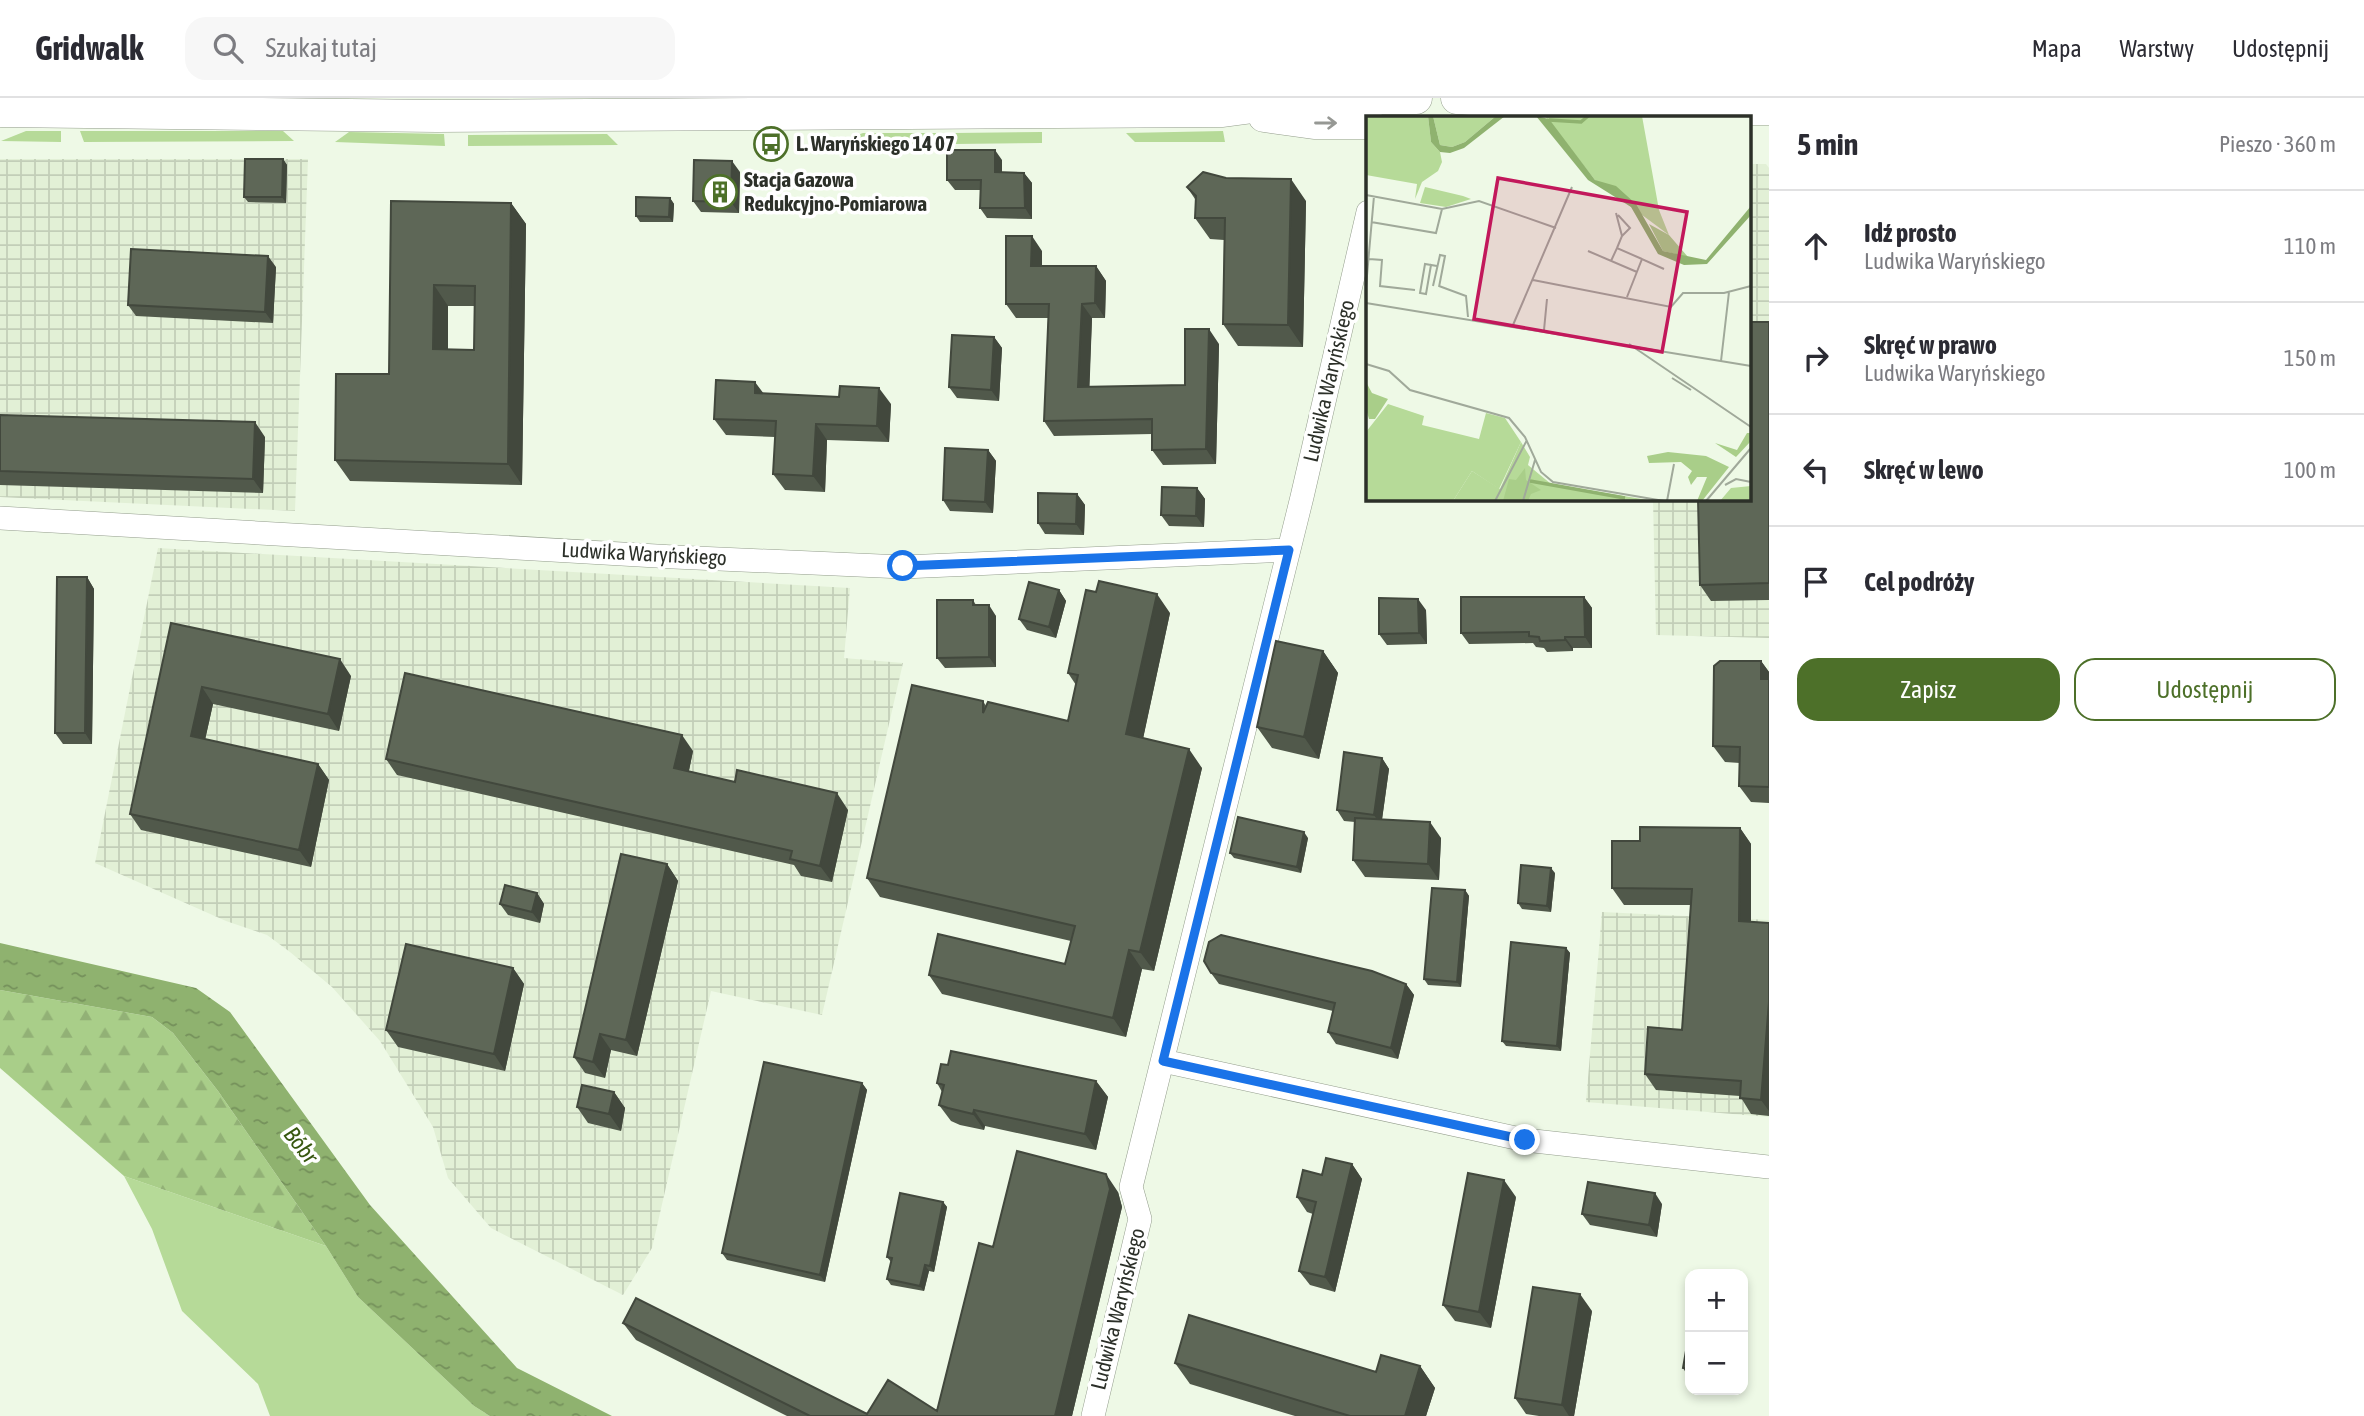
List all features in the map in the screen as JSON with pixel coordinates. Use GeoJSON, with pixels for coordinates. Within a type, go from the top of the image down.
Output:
{"type":"FeatureCollection","features":[{"type":"Feature","properties":{"kind":"street"},"geometry":{"type":"LineString","coordinates":[[1387,116],[1396,105],[1407,98]]}},
{"type":"Feature","properties":{"kind":"street"},"geometry":{"type":"LineString","coordinates":[[1235,111],[1313,99],[1416,98]]}},
{"type":"Feature","properties":{"kind":"street"},"geometry":{"type":"LineString","coordinates":[[1457,98],[1600,109],[1769,109]]}},
{"type":"Feature","properties":{"kind":"street"},"geometry":{"type":"LineString","coordinates":[[0,111],[136,105],[1235,111],[1314,123],[1366,123]]}},
{"type":"Feature","properties":{"kind":"street"},"geometry":{"type":"LineString","coordinates":[[1534,116],[1600,109]]}},
{"type":"Feature","properties":{"kind":"street","name":"Ludwika Waryńskiego"},"geometry":{"type":"LineString","coordinates":[[1093,1416],[1140,1219],[1131,1186],[1289,550],[1366,221]]}},
{"type":"Feature","properties":{"kind":"street","name":"Ludwika Waryńskiego"},"geometry":{"type":"LineString","coordinates":[[0,518],[674,557],[903,566],[1289,550]]}},
{"type":"Feature","properties":{"kind":"street"},"geometry":{"type":"LineString","coordinates":[[1163,1061],[1525,1140],[1769,1167]]}},
{"type":"Feature","properties":{"kind":"shaded area"},"geometry":{"type":"Polygon","coordinates":[[[26,131],[61,131],[61,142],[1,141],[26,131]]]}},
{"type":"Feature","properties":{"kind":"shaded area"},"geometry":{"type":"Polygon","coordinates":[[[80,131],[283,131],[294,141],[84,142],[80,131]]]}},
{"type":"Feature","properties":{"kind":"shaded area"},"geometry":{"type":"Polygon","coordinates":[[[1223,131],[1225,142],[1135,142],[1126,133],[1223,131]]]}},
{"type":"Feature","properties":{"kind":"shaded area"},"geometry":{"type":"Polygon","coordinates":[[[349,132],[444,134],[445,146],[335,142],[349,132]]]}},
{"type":"Feature","properties":{"kind":"shaded area"},"geometry":{"type":"Polygon","coordinates":[[[1042,132],[1042,143],[955,144],[955,133],[1042,132]]]}},
{"type":"Feature","properties":{"kind":"shaded area"},"geometry":{"type":"Polygon","coordinates":[[[863,133],[936,133],[936,144],[836,143],[863,133]]]}},
{"type":"Feature","properties":{"kind":"shaded area"},"geometry":{"type":"Polygon","coordinates":[[[607,134],[618,145],[468,146],[468,135],[607,134]]]}},
{"type":"Feature","properties":{"kind":"shaded area"},"geometry":{"type":"Polygon","coordinates":[[[0,159],[308,159],[295,511],[0,497],[0,159]]]}},
{"type":"Feature","properties":{"kind":"shaded area"},"geometry":{"type":"Polygon","coordinates":[[[1752,164],[1766,164],[1769,168],[1769,638],[1656,635],[1653,500],[1752,500],[1752,164]]]}},
{"type":"Feature","properties":{"kind":"shaded area"},"geometry":{"type":"Polygon","coordinates":[[[158,548],[850,588],[844,658],[903,663],[822,1015],[711,991],[652,1248],[623,1295],[491,1228],[448,1178],[433,1127],[380,1041],[332,987],[290,952],[267,935],[226,921],[95,863],[158,548]]]}},
{"type":"Feature","properties":{"kind":"shaded area"},"geometry":{"type":"Polygon","coordinates":[[[1602,912],[1769,920],[1769,1117],[1586,1102],[1602,912]]]}},
{"type":"Feature","properties":{"kind":"shaded area"},"geometry":{"type":"Polygon","coordinates":[[[124,1176],[326,1246],[358,1297],[474,1406],[490,1416],[270,1416],[258,1384],[182,1311],[152,1229],[124,1176]]]}},
{"type":"Feature","properties":{"kind":"green space"},"geometry":{"type":"Polygon","coordinates":[[[0,990],[152,1017],[173,1033],[218,1091],[326,1246],[124,1176],[0,1068],[0,990]]]}},
{"type":"Feature","properties":{"kind":"water","name":"Bóbr"},"geometry":{"type":"Polygon","coordinates":[[[0,943],[196,988],[230,1012],[370,1205],[517,1368],[612,1416],[490,1416],[474,1406],[358,1297],[326,1246],[218,1091],[173,1033],[152,1017],[0,990],[0,943]]]}},
{"type":"Feature","properties":{"kind":"building"},"geometry":{"type":"Polygon","coordinates":[[[947,150],[995,150],[995,172],[1024,173],[1025,208],[980,208],[981,180],[947,180],[947,150]]]}},
{"type":"Feature","properties":{"kind":"building"},"geometry":{"type":"Polygon","coordinates":[[[245,159],[283,159],[282,197],[244,197],[245,159]]]}},
{"type":"Feature","properties":{"kind":"building"},"geometry":{"type":"Polygon","coordinates":[[[694,160],[732,161],[731,202],[693,201],[694,160]]]}},
{"type":"Feature","properties":{"kind":"building"},"geometry":{"type":"Polygon","coordinates":[[[1203,172],[1226,178],[1291,179],[1288,325],[1223,324],[1225,218],[1195,218],[1196,196],[1187,187],[1203,172]]]}},
{"type":"Feature","properties":{"kind":"building"},"geometry":{"type":"Polygon","coordinates":[[[636,197],[670,198],[669,217],[636,216],[636,197]]]}},
{"type":"Feature","properties":{"kind":"building"},"geometry":{"type":"Polygon","coordinates":[[[391,201],[511,203],[508,464],[335,460],[336,374],[389,374],[391,201]],[[434,285],[433,349],[474,350],[475,286],[434,285]]]}},
{"type":"Feature","properties":{"kind":"building"},"geometry":{"type":"Polygon","coordinates":[[[1006,236],[1032,236],[1031,266],[1096,266],[1095,303],[1082,304],[1078,387],[1185,385],[1185,329],[1209,329],[1206,449],[1152,450],[1152,419],[1044,421],[1049,304],[1006,304],[1006,236]]]}},
{"type":"Feature","properties":{"kind":"building"},"geometry":{"type":"Polygon","coordinates":[[[131,249],[268,256],[265,312],[128,305],[131,249]]]}},
{"type":"Feature","properties":{"kind":"building"},"geometry":{"type":"Polygon","coordinates":[[[1752,322],[1769,322],[1769,583],[1700,585],[1698,500],[1752,500],[1752,322]]]}},
{"type":"Feature","properties":{"kind":"building"},"geometry":{"type":"Polygon","coordinates":[[[952,335],[994,337],[991,390],[949,387],[952,335]]]}},
{"type":"Feature","properties":{"kind":"building"},"geometry":{"type":"Polygon","coordinates":[[[716,380],[755,382],[755,393],[839,397],[840,386],[879,388],[877,426],[816,424],[813,476],[773,474],[776,421],[714,419],[716,380]]]}},
{"type":"Feature","properties":{"kind":"building"},"geometry":{"type":"Polygon","coordinates":[[[0,415],[255,422],[253,479],[0,471],[0,415]]]}},
{"type":"Feature","properties":{"kind":"building"},"geometry":{"type":"Polygon","coordinates":[[[945,448],[988,450],[985,502],[943,500],[945,448]]]}},
{"type":"Feature","properties":{"kind":"building"},"geometry":{"type":"Polygon","coordinates":[[[1162,487],[1197,488],[1196,516],[1161,515],[1162,487]]]}},
{"type":"Feature","properties":{"kind":"building"},"geometry":{"type":"Polygon","coordinates":[[[1038,493],[1077,494],[1076,524],[1038,523],[1038,493]]]}},
{"type":"Feature","properties":{"kind":"building"},"geometry":{"type":"Polygon","coordinates":[[[57,577],[87,577],[85,733],[55,733],[57,577]]]}},
{"type":"Feature","properties":{"kind":"building"},"geometry":{"type":"Polygon","coordinates":[[[1099,581],[1157,594],[1126,734],[1189,749],[1140,952],[1129,950],[1113,1018],[929,975],[938,934],[1065,964],[1075,926],[867,878],[912,685],[983,701],[983,713],[988,702],[1068,721],[1078,675],[1068,673],[1086,590],[1096,592],[1099,581]]]}},
{"type":"Feature","properties":{"kind":"building"},"geometry":{"type":"Polygon","coordinates":[[[1029,582],[1059,590],[1049,627],[1019,619],[1029,582]]]}},
{"type":"Feature","properties":{"kind":"building"},"geometry":{"type":"Polygon","coordinates":[[[1461,597],[1584,597],[1585,637],[1540,641],[1539,637],[1529,636],[1529,632],[1461,633],[1461,597]]]}},
{"type":"Feature","properties":{"kind":"building"},"geometry":{"type":"Polygon","coordinates":[[[1379,598],[1418,599],[1419,633],[1379,634],[1379,598]]]}},
{"type":"Feature","properties":{"kind":"building"},"geometry":{"type":"Polygon","coordinates":[[[937,600],[973,600],[973,605],[989,605],[989,657],[937,658],[937,600]]]}},
{"type":"Feature","properties":{"kind":"building"},"geometry":{"type":"Polygon","coordinates":[[[171,623],[340,659],[328,714],[202,687],[191,736],[318,764],[299,850],[130,814],[171,623]]]}},
{"type":"Feature","properties":{"kind":"building"},"geometry":{"type":"Polygon","coordinates":[[[1276,641],[1323,651],[1304,737],[1257,727],[1276,641]]]}},
{"type":"Feature","properties":{"kind":"building"},"geometry":{"type":"Polygon","coordinates":[[[1720,661],[1761,661],[1761,679],[1769,679],[1769,787],[1739,786],[1740,747],[1713,746],[1714,666],[1720,661]]]}},
{"type":"Feature","properties":{"kind":"building"},"geometry":{"type":"Polygon","coordinates":[[[405,673],[682,735],[674,768],[735,782],[737,770],[837,793],[820,866],[790,859],[792,851],[386,759],[405,673]]]}},
{"type":"Feature","properties":{"kind":"building"},"geometry":{"type":"Polygon","coordinates":[[[1344,752],[1382,758],[1374,815],[1337,810],[1344,752]]]}},
{"type":"Feature","properties":{"kind":"building"},"geometry":{"type":"Polygon","coordinates":[[[1238,817],[1304,832],[1297,867],[1230,853],[1238,817]]]}},
{"type":"Feature","properties":{"kind":"building"},"geometry":{"type":"Polygon","coordinates":[[[1355,818],[1430,822],[1428,864],[1353,860],[1355,818]]]}},
{"type":"Feature","properties":{"kind":"building"},"geometry":{"type":"Polygon","coordinates":[[[1640,827],[1740,828],[1739,921],[1769,923],[1769,1002],[1761,1100],[1740,1098],[1741,1081],[1645,1074],[1648,1027],[1682,1030],[1692,889],[1612,888],[1612,841],[1640,841],[1640,827]]]}},
{"type":"Feature","properties":{"kind":"building"},"geometry":{"type":"Polygon","coordinates":[[[621,854],[667,864],[626,1040],[600,1034],[593,1062],[574,1057],[621,854]]]}},
{"type":"Feature","properties":{"kind":"building"},"geometry":{"type":"Polygon","coordinates":[[[1521,865],[1551,868],[1547,906],[1518,903],[1521,865]]]}},
{"type":"Feature","properties":{"kind":"building"},"geometry":{"type":"Polygon","coordinates":[[[505,885],[537,893],[532,912],[500,904],[505,885]]]}},
{"type":"Feature","properties":{"kind":"building"},"geometry":{"type":"Polygon","coordinates":[[[1432,888],[1465,890],[1457,982],[1424,979],[1432,888]]]}},
{"type":"Feature","properties":{"kind":"building"},"geometry":{"type":"Polygon","coordinates":[[[1221,935],[1372,971],[1406,984],[1391,1048],[1328,1032],[1335,1003],[1211,973],[1204,961],[1209,942],[1221,935]]]}},
{"type":"Feature","properties":{"kind":"building"},"geometry":{"type":"Polygon","coordinates":[[[1511,942],[1566,948],[1557,1046],[1502,1041],[1511,942]]]}},
{"type":"Feature","properties":{"kind":"building"},"geometry":{"type":"Polygon","coordinates":[[[406,944],[513,968],[494,1054],[386,1030],[406,944]]]}},
{"type":"Feature","properties":{"kind":"building"},"geometry":{"type":"Polygon","coordinates":[[[951,1051],[1096,1081],[1085,1134],[974,1110],[973,1114],[939,1105],[944,1085],[937,1083],[941,1064],[948,1065],[951,1051]]]}},
{"type":"Feature","properties":{"kind":"building"},"geometry":{"type":"Polygon","coordinates":[[[764,1062],[862,1083],[820,1275],[722,1253],[764,1062]]]}},
{"type":"Feature","properties":{"kind":"building"},"geometry":{"type":"Polygon","coordinates":[[[582,1085],[614,1092],[609,1114],[577,1107],[582,1085]]]}},
{"type":"Feature","properties":{"kind":"building"},"geometry":{"type":"Polygon","coordinates":[[[1017,1151],[1106,1174],[1110,1189],[1055,1416],[810,1416],[623,1323],[636,1298],[867,1414],[888,1380],[937,1411],[979,1243],[993,1247],[1017,1151]]]}},
{"type":"Feature","properties":{"kind":"building"},"geometry":{"type":"Polygon","coordinates":[[[1326,1158],[1352,1164],[1325,1277],[1299,1271],[1316,1202],[1297,1197],[1303,1170],[1322,1175],[1326,1158]]]}},
{"type":"Feature","properties":{"kind":"building"},"geometry":{"type":"Polygon","coordinates":[[[1468,1173],[1504,1180],[1479,1312],[1443,1305],[1468,1173]]]}},
{"type":"Feature","properties":{"kind":"building"},"geometry":{"type":"Polygon","coordinates":[[[1588,1182],[1655,1193],[1649,1225],[1582,1214],[1588,1182]]]}},
{"type":"Feature","properties":{"kind":"building"},"geometry":{"type":"Polygon","coordinates":[[[900,1193],[943,1202],[930,1266],[925,1265],[920,1286],[887,1279],[892,1258],[887,1257],[900,1193]]]}},
{"type":"Feature","properties":{"kind":"building"},"geometry":{"type":"Polygon","coordinates":[[[1533,1287],[1580,1294],[1562,1405],[1515,1398],[1533,1287]]]}},
{"type":"Feature","properties":{"kind":"building"},"geometry":{"type":"Polygon","coordinates":[[[1189,1315],[1376,1372],[1381,1355],[1420,1366],[1405,1416],[1350,1416],[1175,1363],[1189,1315]]]}},
{"type":"Feature","properties":{"kind":"place","name":"L. Waryńskiego 14 07"},"geometry":{"type":"Point","coordinates":[771,144]}},
{"type":"Feature","properties":{"kind":"place","name":"Stacja Gazowa Redukcyjno-Pomiarowa"},"geometry":{"type":"Point","coordinates":[720,192]}},
{"type":"Feature","properties":{"kind":"route"},"geometry":{"type":"LineString","coordinates":[[903,566],[1289,550],[1163,1061],[1525,1140]]}}]}
